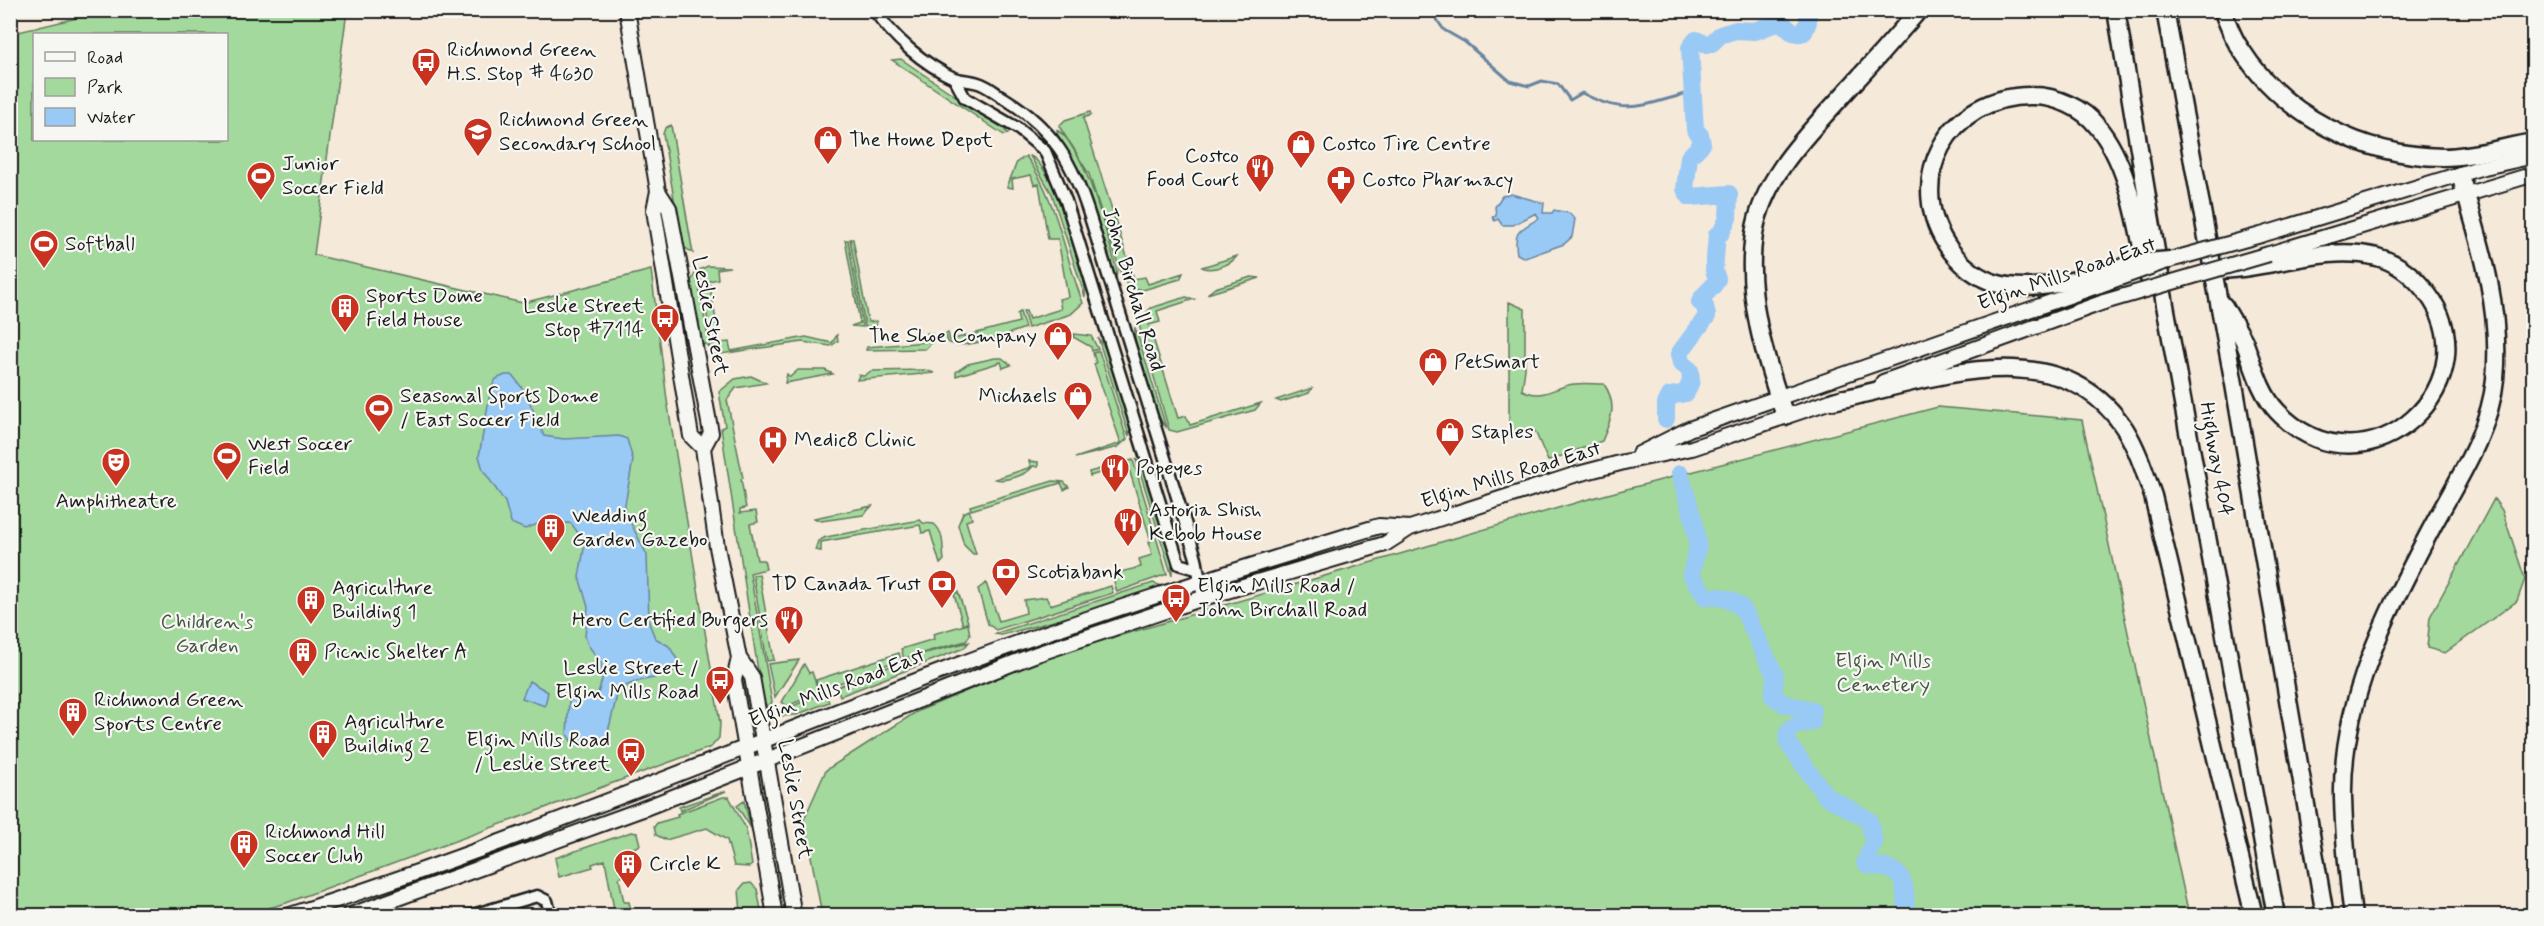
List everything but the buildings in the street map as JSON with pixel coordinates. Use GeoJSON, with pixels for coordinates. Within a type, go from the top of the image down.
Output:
{"type":"FeatureCollection","features":[{"type":"Feature","properties":{"kind":"highway"},"geometry":{"type":"LineString","coordinates":[[1785,416],[1759,329],[1752,289],[1754,232],[1763,203],[1775,177],[1797,146],[1919,10]]}},
{"type":"Feature","properties":{"kind":"highway","name":"Highway 404"},"geometry":{"type":"LineString","coordinates":[[2115,10],[2165,305],[2276,915]]}},
{"type":"Feature","properties":{"kind":"highway","name":"Highway 404"},"geometry":{"type":"LineString","coordinates":[[2165,10],[2325,915]]}},
{"type":"Feature","properties":{"kind":"highway"},"geometry":{"type":"LineString","coordinates":[[2222,10],[2239,48],[2269,85],[2305,116],[2347,138],[2392,152],[2443,157],[2534,142]]}},
{"type":"Feature","properties":{"kind":"highway"},"geometry":{"type":"LineString","coordinates":[[2165,305],[2150,284],[2127,189],[2113,150],[2097,126],[2086,115],[2045,96],[2015,95],[1990,102],[1962,120],[1943,142],[1931,175],[1932,213],[1938,231],[1958,260],[1973,272],[2005,286],[2034,288],[2098,280],[2136,263],[2170,260]]}},
{"type":"Feature","properties":{"kind":"highway"},"geometry":{"type":"LineString","coordinates":[[2353,915],[2343,796],[2353,710],[2385,618],[2475,445],[2489,409],[2495,381],[2494,308],[2483,251],[2460,175]]}},
{"type":"Feature","properties":{"kind":"highway"},"geometry":{"type":"LineString","coordinates":[[2212,270],[2242,269],[2268,258],[2353,254],[2378,257],[2413,277],[2438,309],[2445,339],[2445,366],[2435,393],[2418,417],[2393,434],[2363,445],[2332,443],[2302,434],[2276,410],[2261,386],[2243,339],[2217,294]]}},
{"type":"Feature","properties":{"kind":"highway"},"geometry":{"type":"LineString","coordinates":[[1833,401],[1966,371],[2008,367],[2036,370],[2063,378],[2091,394],[2109,408],[2125,429],[2139,456],[2153,496],[2254,915]]}},
{"type":"Feature","properties":{"kind":"main road","name":"Leslie Street"},"geometry":{"type":"LineString","coordinates":[[627,10],[658,192],[654,210],[676,352],[691,436],[703,448]]}},
{"type":"Feature","properties":{"kind":"main road","name":"Elgin Mills Road East"},"geometry":{"type":"LineString","coordinates":[[2170,260],[2261,236],[2460,175],[2534,156]]}},
{"type":"Feature","properties":{"kind":"main road"},"geometry":{"type":"LineString","coordinates":[[2268,258],[2534,174]]}},
{"type":"Feature","properties":{"kind":"main road","name":"Leslie Street"},"geometry":{"type":"LineString","coordinates":[[658,192],[669,208],[711,433],[703,448],[717,547],[739,658],[752,677],[794,915]]}},
{"type":"Feature","properties":{"kind":"main road","name":"Elgin Mills Road East"},"geometry":{"type":"LineString","coordinates":[[348,915],[535,849],[1034,656],[1203,598],[1385,544],[1410,528],[1624,462],[1692,448],[1833,401],[2104,302],[2212,270]]}},
{"type":"Feature","properties":{"kind":"main road","name":"Elgin Mills Road East"},"geometry":{"type":"LineString","coordinates":[[1624,462],[1689,429],[2098,280]]}},
{"type":"Feature","properties":{"kind":"main road","name":"Elgin Mills Road East"},"geometry":{"type":"LineString","coordinates":[[287,915],[526,833],[944,670],[1198,576],[1379,526],[1410,528]]}},
{"type":"Feature","properties":{"kind":"main road","name":"Leslie Street"},"geometry":{"type":"LineString","coordinates":[[739,658],[734,680],[775,915]]}},
{"type":"Feature","properties":{"kind":"street","name":"John Birchall Road"},"geometry":{"type":"LineString","coordinates":[[874,10],[888,30],[917,55],[954,78],[981,84],[1021,109],[1051,137],[1071,165],[1090,217],[1186,524],[1196,558],[1203,598]]}},
{"type":"Feature","properties":{"kind":"street","name":"John Birchall Road"},"geometry":{"type":"LineString","coordinates":[[954,78],[965,98],[1017,129],[1045,151],[1066,201],[1179,564],[1198,576]]}},
{"type":"Feature","properties":{"kind":"street"},"geometry":{"type":"LineString","coordinates":[[469,915],[537,896],[547,901],[551,915]]}},
{"type":"Feature","properties":{"kind":"green space","name":"Children's Garden"},"geometry":{"type":"Polygon","coordinates":[[[106,11],[347,11],[314,255],[523,303],[651,270],[667,400],[720,723],[719,738],[711,747],[286,903],[245,915],[11,915],[10,34],[106,11]]]}},
{"type":"Feature","properties":{"kind":"green space"},"geometry":{"type":"Polygon","coordinates":[[[901,59],[1008,134],[1004,135],[892,60],[901,59]]]}},
{"type":"Feature","properties":{"kind":"green space"},"geometry":{"type":"Polygon","coordinates":[[[1090,112],[1091,115],[1083,118],[1134,279],[1145,277],[1148,284],[1183,273],[1180,279],[1143,290],[1127,286],[1123,280],[1089,174],[1059,126],[1065,120],[1090,112]]]}},
{"type":"Feature","properties":{"kind":"green space"},"geometry":{"type":"Polygon","coordinates":[[[671,125],[693,253],[684,247],[681,240],[663,134],[665,128],[671,125]]]}},
{"type":"Feature","properties":{"kind":"green space"},"geometry":{"type":"Polygon","coordinates":[[[1057,130],[1077,154],[1086,173],[1117,270],[1116,278],[1082,175],[1058,136],[1057,130]]]}},
{"type":"Feature","properties":{"kind":"green space"},"geometry":{"type":"Polygon","coordinates":[[[1026,156],[1037,173],[1053,209],[1083,303],[1071,314],[1028,328],[1023,311],[1026,311],[1029,319],[1061,309],[1059,299],[1068,297],[1058,239],[1048,239],[1039,184],[1034,185],[1031,175],[1012,179],[1013,188],[1007,187],[1017,162],[1026,156]]]}},
{"type":"Feature","properties":{"kind":"green space"},"geometry":{"type":"Polygon","coordinates":[[[1030,156],[1039,163],[1049,178],[1067,221],[1081,266],[1085,297],[1052,194],[1030,156]]]}},
{"type":"Feature","properties":{"kind":"green space"},"geometry":{"type":"Polygon","coordinates":[[[850,239],[853,239],[868,322],[877,321],[876,326],[865,327],[850,239]]]}},
{"type":"Feature","properties":{"kind":"green space"},"geometry":{"type":"Polygon","coordinates":[[[845,240],[848,240],[863,327],[851,326],[860,323],[845,240]]]}},
{"type":"Feature","properties":{"kind":"green space"},"geometry":{"type":"Polygon","coordinates":[[[1237,256],[1221,267],[1210,269],[1202,267],[1237,256]]]}},
{"type":"Feature","properties":{"kind":"green space"},"geometry":{"type":"Polygon","coordinates":[[[708,266],[730,267],[717,269],[718,279],[709,281],[720,343],[729,342],[731,351],[806,337],[832,343],[837,335],[838,341],[831,346],[802,342],[714,355],[699,270],[708,266]]]}},
{"type":"Feature","properties":{"kind":"green space"},"geometry":{"type":"Polygon","coordinates":[[[696,272],[710,348],[705,344],[701,346],[689,285],[696,272]]]}},
{"type":"Feature","properties":{"kind":"green space"},"geometry":{"type":"Polygon","coordinates":[[[1251,277],[1260,278],[1207,294],[1215,288],[1251,277]]]}},
{"type":"Feature","properties":{"kind":"green space"},"geometry":{"type":"Polygon","coordinates":[[[1186,297],[1194,299],[1157,311],[1160,322],[1149,325],[1178,418],[1186,416],[1190,425],[1261,403],[1255,410],[1177,432],[1169,430],[1138,321],[1151,308],[1186,297]]]}},
{"type":"Feature","properties":{"kind":"green space"},"geometry":{"type":"Polygon","coordinates":[[[1509,302],[1525,309],[1525,369],[1522,390],[1537,394],[1567,385],[1604,384],[1611,399],[1612,412],[1602,441],[1548,461],[1535,431],[1509,436],[1509,302]]]}},
{"type":"Feature","properties":{"kind":"green space"},"geometry":{"type":"Polygon","coordinates":[[[1020,312],[1025,328],[997,337],[975,343],[955,344],[948,342],[945,334],[948,333],[950,340],[1019,322],[1017,314],[1020,312]]]}},
{"type":"Feature","properties":{"kind":"green space"},"geometry":{"type":"Polygon","coordinates":[[[1135,328],[1166,427],[1145,380],[1137,349],[1135,328]]]}},
{"type":"Feature","properties":{"kind":"green space"},"geometry":{"type":"Polygon","coordinates":[[[927,333],[932,334],[934,340],[925,349],[866,350],[867,347],[926,342],[927,333]]]}},
{"type":"Feature","properties":{"kind":"green space"},"geometry":{"type":"Polygon","coordinates":[[[1074,334],[1091,336],[1098,349],[1092,351],[1091,347],[1073,337],[1074,334]]]}},
{"type":"Feature","properties":{"kind":"green space"},"geometry":{"type":"Polygon","coordinates":[[[1098,338],[1106,349],[1130,425],[1129,436],[1098,338]]]}},
{"type":"Feature","properties":{"kind":"green space"},"geometry":{"type":"Polygon","coordinates":[[[1099,351],[1127,439],[1118,447],[1075,458],[1121,443],[1094,364],[1096,363],[1093,353],[1099,351]]]}},
{"type":"Feature","properties":{"kind":"green space"},"geometry":{"type":"Polygon","coordinates":[[[1002,358],[1011,365],[1003,368],[1001,362],[956,376],[956,372],[968,364],[1002,358]]]}},
{"type":"Feature","properties":{"kind":"green space"},"geometry":{"type":"Polygon","coordinates":[[[798,370],[825,370],[833,374],[785,383],[787,374],[790,377],[798,370]]]}},
{"type":"Feature","properties":{"kind":"green space"},"geometry":{"type":"Polygon","coordinates":[[[925,370],[934,373],[857,380],[859,375],[864,376],[871,371],[925,370]]]}},
{"type":"Feature","properties":{"kind":"green space"},"geometry":{"type":"Polygon","coordinates":[[[751,376],[766,383],[736,388],[727,400],[743,478],[741,479],[746,508],[740,509],[740,513],[756,511],[758,522],[750,524],[757,560],[764,560],[766,569],[750,573],[772,702],[768,708],[762,697],[721,428],[725,426],[719,392],[735,379],[751,376]]]}},
{"type":"Feature","properties":{"kind":"green space"},"geometry":{"type":"Polygon","coordinates":[[[1312,388],[1309,393],[1281,402],[1276,400],[1312,388]]]}},
{"type":"Feature","properties":{"kind":"green space","name":"Elgin Mills Cemetery"},"geometry":{"type":"Polygon","coordinates":[[[1938,407],[2082,420],[2189,915],[822,915],[804,819],[826,770],[916,712],[1053,655],[1589,499],[1938,407]]]}},
{"type":"Feature","properties":{"kind":"green space"},"geometry":{"type":"Polygon","coordinates":[[[1136,459],[1143,467],[1172,560],[1172,576],[1136,459]]]}},
{"type":"Feature","properties":{"kind":"green space"},"geometry":{"type":"Polygon","coordinates":[[[1133,460],[1167,574],[1117,592],[1112,574],[1141,567],[1139,559],[1152,555],[1149,542],[1151,541],[1129,469],[1122,466],[1090,476],[1089,472],[1133,460]]]}},
{"type":"Feature","properties":{"kind":"green space"},"geometry":{"type":"Polygon","coordinates":[[[1029,461],[1038,462],[1038,467],[1033,466],[1021,475],[1010,479],[995,479],[1031,467],[1029,461]]]}},
{"type":"Feature","properties":{"kind":"green space"},"geometry":{"type":"Polygon","coordinates":[[[1053,481],[1064,482],[1069,487],[1064,490],[1061,483],[971,510],[970,506],[1053,481]]]}},
{"type":"Feature","properties":{"kind":"green space"},"geometry":{"type":"Polygon","coordinates":[[[2494,499],[2502,510],[2525,579],[2517,601],[2445,653],[2427,648],[2430,617],[2494,499]]]}},
{"type":"Feature","properties":{"kind":"green space"},"geometry":{"type":"Polygon","coordinates":[[[872,506],[863,515],[821,521],[814,518],[872,506]]]}},
{"type":"Feature","properties":{"kind":"green space"},"geometry":{"type":"Polygon","coordinates":[[[969,510],[972,519],[966,521],[976,554],[964,545],[958,525],[963,513],[969,510]]]}},
{"type":"Feature","properties":{"kind":"green space"},"geometry":{"type":"Polygon","coordinates":[[[920,520],[923,523],[934,524],[940,532],[944,560],[940,564],[930,531],[922,533],[920,525],[821,542],[821,551],[815,550],[818,541],[826,537],[920,520]]]}},
{"type":"Feature","properties":{"kind":"green space"},"geometry":{"type":"Polygon","coordinates":[[[759,574],[774,660],[767,661],[753,575],[759,574]]]}},
{"type":"Feature","properties":{"kind":"green space"},"geometry":{"type":"Polygon","coordinates":[[[986,583],[999,621],[1026,613],[1024,600],[1046,597],[1050,605],[1111,586],[1113,593],[996,630],[988,624],[978,589],[986,583]]]}},
{"type":"Feature","properties":{"kind":"green space"},"geometry":{"type":"Polygon","coordinates":[[[1153,583],[1165,587],[1124,602],[1002,635],[994,634],[1153,583]]]}},
{"type":"Feature","properties":{"kind":"green space"},"geometry":{"type":"Polygon","coordinates":[[[958,592],[968,622],[963,625],[954,594],[958,592]]]}},
{"type":"Feature","properties":{"kind":"green space"},"geometry":{"type":"Polygon","coordinates":[[[968,624],[970,635],[966,641],[904,658],[901,649],[934,639],[933,634],[968,624]]]}},
{"type":"Feature","properties":{"kind":"green space"},"geometry":{"type":"Polygon","coordinates":[[[969,642],[964,648],[840,696],[837,687],[921,654],[969,642]]]}},
{"type":"Feature","properties":{"kind":"green space"},"geometry":{"type":"Polygon","coordinates":[[[899,653],[901,659],[819,691],[816,680],[899,653]]]}},
{"type":"Feature","properties":{"kind":"green space"},"geometry":{"type":"Polygon","coordinates":[[[799,660],[775,697],[768,664],[799,660]]]}},
{"type":"Feature","properties":{"kind":"green space"},"geometry":{"type":"Polygon","coordinates":[[[804,664],[809,673],[812,672],[819,693],[787,706],[782,702],[804,664]]]}},
{"type":"Feature","properties":{"kind":"green space"},"geometry":{"type":"Polygon","coordinates":[[[825,693],[829,702],[796,715],[783,716],[785,709],[825,693]]]}},
{"type":"Feature","properties":{"kind":"green space"},"geometry":{"type":"Polygon","coordinates":[[[726,791],[680,811],[679,807],[726,791]]]}},
{"type":"Feature","properties":{"kind":"green space"},"geometry":{"type":"Polygon","coordinates":[[[723,797],[729,797],[746,829],[752,865],[749,867],[734,866],[727,840],[707,828],[666,840],[656,835],[654,827],[657,823],[678,817],[677,814],[723,797]]]}},
{"type":"Feature","properties":{"kind":"green space"},"geometry":{"type":"Polygon","coordinates":[[[744,801],[751,828],[737,806],[744,801]]]}},
{"type":"Feature","properties":{"kind":"green space"},"geometry":{"type":"Polygon","coordinates":[[[631,832],[637,833],[640,845],[619,855],[618,864],[623,867],[625,875],[619,878],[624,902],[629,902],[632,915],[615,915],[605,860],[592,864],[593,867],[559,877],[555,858],[631,832]]]}},
{"type":"Feature","properties":{"kind":"green space"},"geometry":{"type":"Polygon","coordinates":[[[751,883],[757,889],[762,915],[736,915],[741,913],[739,890],[744,884],[751,883]]]}},
{"type":"Feature","properties":{"kind":"water"},"geometry":{"type":"Polygon","coordinates":[[[1511,194],[1544,203],[1543,213],[1552,213],[1554,210],[1569,213],[1575,219],[1572,237],[1564,244],[1525,258],[1517,254],[1517,235],[1539,218],[1536,213],[1513,225],[1502,225],[1498,219],[1495,221],[1492,217],[1496,216],[1495,207],[1502,196],[1511,194]]]}},
{"type":"Feature","properties":{"kind":"water"},"geometry":{"type":"Polygon","coordinates":[[[512,375],[522,388],[544,436],[564,439],[619,436],[627,439],[633,460],[624,510],[647,555],[649,623],[655,638],[669,646],[677,659],[678,668],[664,675],[632,683],[618,691],[607,736],[598,744],[573,744],[567,734],[569,700],[593,697],[598,693],[602,680],[601,663],[588,645],[585,636],[588,607],[579,577],[585,543],[571,523],[538,524],[525,529],[511,523],[505,502],[483,470],[479,456],[491,388],[496,379],[512,375]]]}},
{"type":"Feature","properties":{"kind":"water"},"geometry":{"type":"Polygon","coordinates":[[[1683,473],[1688,477],[1694,521],[1678,482],[1679,474],[1683,473]]]}},
{"type":"Feature","properties":{"kind":"water"},"geometry":{"type":"Polygon","coordinates":[[[529,681],[548,692],[545,706],[522,698],[529,681]]]}},
{"type":"Feature","properties":{"kind":"waterway"},"geometry":{"type":"LineString","coordinates":[[1417,10],[1433,14],[1444,30],[1465,42],[1510,81],[1529,86],[1542,81],[1558,84],[1570,100],[1582,93],[1610,105],[1633,107],[1685,94],[1692,96]]}},
{"type":"Feature","properties":{"kind":"waterway"},"geometry":{"type":"LineString","coordinates":[[1666,419],[1666,404],[1670,396],[1686,393],[1691,381],[1690,370],[1681,363],[1679,354],[1707,316],[1705,306],[1700,302],[1717,279],[1714,270],[1717,235],[1721,233],[1728,218],[1729,194],[1690,197],[1685,189],[1689,157],[1702,144],[1700,135],[1695,130],[1690,48],[1696,40],[1705,44],[1712,43],[1720,35],[1736,30],[1755,31],[1781,21],[1794,32],[1804,32],[1808,22],[1808,10]]}},
{"type":"Feature","properties":{"kind":"waterway"},"geometry":{"type":"LineString","coordinates":[[1680,474],[1694,521],[1698,545],[1691,575],[1706,597],[1725,598],[1743,609],[1775,675],[1773,696],[1785,704],[1812,710],[1812,722],[1793,726],[1788,732],[1788,743],[1826,796],[1869,820],[1874,842],[1865,862],[1868,865],[1890,869],[1901,878],[1904,885],[1906,916]]}},
{"type":"Feature","properties":{"kind":"place","name":"Richmond Green H.S. Stop # 4630"},"geometry":{"type":"Point","coordinates":[426,88]}},
{"type":"Feature","properties":{"kind":"place","name":"Richmond Green Secondary School"},"geometry":{"type":"Point","coordinates":[478,158]}},
{"type":"Feature","properties":{"kind":"place","name":"The Home Depot"},"geometry":{"type":"Point","coordinates":[828,166]}},
{"type":"Feature","properties":{"kind":"place","name":"Costco Tire Centre"},"geometry":{"type":"Point","coordinates":[1301,170]}},
{"type":"Feature","properties":{"kind":"place","name":"Costco Food Court"},"geometry":{"type":"Point","coordinates":[1260,194]}},
{"type":"Feature","properties":{"kind":"place","name":"Junior Soccer Field"},"geometry":{"type":"Point","coordinates":[261,202]}},
{"type":"Feature","properties":{"kind":"place","name":"Costco Pharmacy"},"geometry":{"type":"Point","coordinates":[1341,206]}},
{"type":"Feature","properties":{"kind":"place","name":"Softball"},"geometry":{"type":"Point","coordinates":[44,270]}},
{"type":"Feature","properties":{"kind":"place","name":"Sports Dome Field House"},"geometry":{"type":"Point","coordinates":[345,334]}},
{"type":"Feature","properties":{"kind":"place","name":"Leslie Street Stop #7114"},"geometry":{"type":"Point","coordinates":[665,344]}},
{"type":"Feature","properties":{"kind":"place","name":"The Shoe Company"},"geometry":{"type":"Point","coordinates":[1058,362]}},
{"type":"Feature","properties":{"kind":"place","name":"PetSmart"},"geometry":{"type":"Point","coordinates":[1433,388]}},
{"type":"Feature","properties":{"kind":"place","name":"Michaels"},"geometry":{"type":"Point","coordinates":[1078,422]}},
{"type":"Feature","properties":{"kind":"place","name":"Seasonal Sports Dome / East Soccer Field"},"geometry":{"type":"Point","coordinates":[379,434]}},
{"type":"Feature","properties":{"kind":"place","name":"Staples"},"geometry":{"type":"Point","coordinates":[1450,458]}},
{"type":"Feature","properties":{"kind":"place","name":"Medic8 Clinic"},"geometry":{"type":"Point","coordinates":[773,466]}},
{"type":"Feature","properties":{"kind":"place","name":"West Soccer Field"},"geometry":{"type":"Point","coordinates":[227,482]}},
{"type":"Feature","properties":{"kind":"place","name":"Amphitheatre"},"geometry":{"type":"Point","coordinates":[116,488]}},
{"type":"Feature","properties":{"kind":"place","name":"Popeyes"},"geometry":{"type":"Point","coordinates":[1115,494]}},
{"type":"Feature","properties":{"kind":"place","name":"Astoria Shish Kebob House"},"geometry":{"type":"Point","coordinates":[1128,548]}},
{"type":"Feature","properties":{"kind":"place","name":"Wedding Garden Gazebo"},"geometry":{"type":"Point","coordinates":[551,554]}},
{"type":"Feature","properties":{"kind":"place","name":"Scotiabank"},"geometry":{"type":"Point","coordinates":[1006,598]}},
{"type":"Feature","properties":{"kind":"place","name":"TD Canada Trust"},"geometry":{"type":"Point","coordinates":[942,610]}},
{"type":"Feature","properties":{"kind":"place","name":"Elgin Mills Road / John Birchall Road"},"geometry":{"type":"Point","coordinates":[1176,624]}},
{"type":"Feature","properties":{"kind":"place","name":"Agriculture Building 1"},"geometry":{"type":"Point","coordinates":[311,626]}},
{"type":"Feature","properties":{"kind":"place","name":"Hero Certified Burgers"},"geometry":{"type":"Point","coordinates":[789,646]}},
{"type":"Feature","properties":{"kind":"place","name":"Picnic Shelter A"},"geometry":{"type":"Point","coordinates":[303,678]}},
{"type":"Feature","properties":{"kind":"place","name":"Leslie Street / Elgin Mills Road"},"geometry":{"type":"Point","coordinates":[720,706]}},
{"type":"Feature","properties":{"kind":"place","name":"Richmond Green Sports Centre"},"geometry":{"type":"Point","coordinates":[73,738]}},
{"type":"Feature","properties":{"kind":"place","name":"Agriculture Building 2"},"geometry":{"type":"Point","coordinates":[323,760]}},
{"type":"Feature","properties":{"kind":"place","name":"Elgin Mills Road / Leslie Street"},"geometry":{"type":"Point","coordinates":[631,778]}},
{"type":"Feature","properties":{"kind":"place","name":"Richmond Hill Soccer Club"},"geometry":{"type":"Point","coordinates":[244,870]}},
{"type":"Feature","properties":{"kind":"place","name":"Circle K"},"geometry":{"type":"Point","coordinates":[628,890]}}]}
